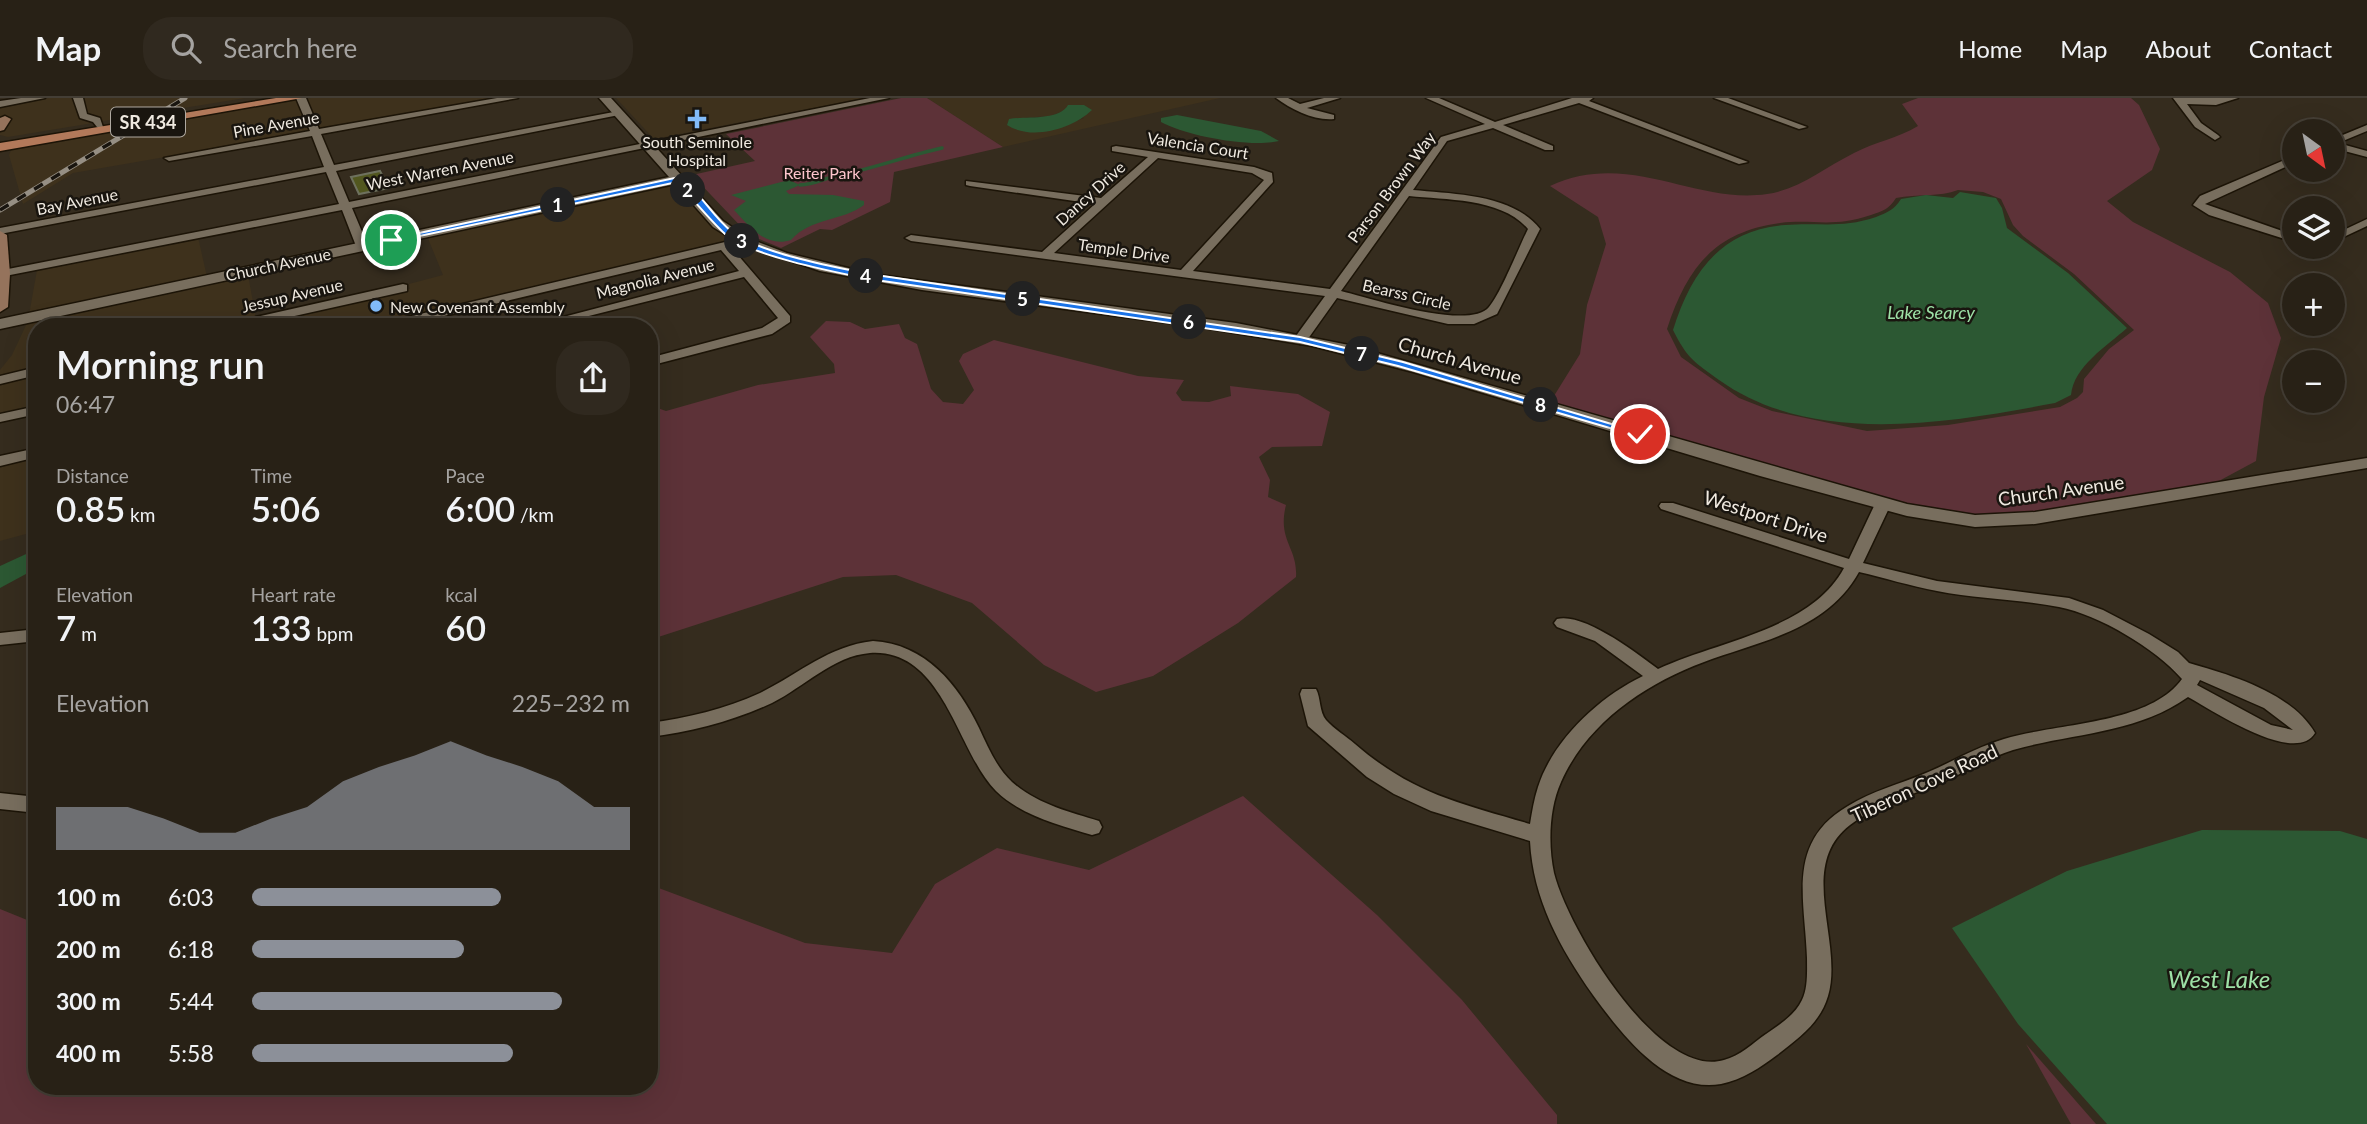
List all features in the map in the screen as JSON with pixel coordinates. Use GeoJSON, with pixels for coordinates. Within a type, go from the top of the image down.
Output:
{"type":"FeatureCollection","features":[{"type":"Feature","properties":{"kind":"main road","name":"SR 434"},"geometry":{"type":"LineString","coordinates":[[0,141],[266,98]]}},
{"type":"Feature","properties":{"kind":"main road","name":"SR 434"},"geometry":{"type":"LineString","coordinates":[[0,147],[298,98]]}},
{"type":"Feature","properties":{"kind":"main road"},"geometry":{"type":"LineString","coordinates":[[0,233],[3,274],[0,307]]}},
{"type":"Feature","properties":{"kind":"street"},"geometry":{"type":"LineString","coordinates":[[0,104],[40,98]]}},
{"type":"Feature","properties":{"kind":"street"},"geometry":{"type":"LineString","coordinates":[[78,98],[83,116],[97,120],[100,125]]}},
{"type":"Feature","properties":{"kind":"street"},"geometry":{"type":"LineString","coordinates":[[298,98],[362,246]]}},
{"type":"Feature","properties":{"kind":"street","name":"Pine Avenue"},"geometry":{"type":"LineString","coordinates":[[169,158],[513,98]]}},
{"type":"Feature","properties":{"kind":"street"},"geometry":{"type":"LineString","coordinates":[[605,98],[719,224],[742,242]]}},
{"type":"Feature","properties":{"kind":"street","name":"West Warren Avenue"},"geometry":{"type":"LineString","coordinates":[[3,274],[884,98]]}},
{"type":"Feature","properties":{"kind":"street"},"geometry":{"type":"LineString","coordinates":[[1281,98],[1315,115],[1331,117]]}},
{"type":"Feature","properties":{"kind":"street"},"geometry":{"type":"LineString","coordinates":[[1298,107],[1335,98]]}},
{"type":"Feature","properties":{"kind":"street"},"geometry":{"type":"LineString","coordinates":[[1431,98],[1549,148]]}},
{"type":"Feature","properties":{"kind":"street"},"geometry":{"type":"LineString","coordinates":[[1720,98],[1802,127]]}},
{"type":"Feature","properties":{"kind":"street"},"geometry":{"type":"LineString","coordinates":[[2180,100],[2216,102],[2232,98]]}},
{"type":"Feature","properties":{"kind":"street"},"geometry":{"type":"LineString","coordinates":[[1581,99],[1743,162]]}},
{"type":"Feature","properties":{"kind":"street","name":"Parson Brown Way"},"geometry":{"type":"LineString","coordinates":[[1300,340],[1444,139],[1491,123],[1581,99]]}},
{"type":"Feature","properties":{"kind":"street"},"geometry":{"type":"LineString","coordinates":[[2180,100],[2198,125],[2215,137]]}},
{"type":"Feature","properties":{"kind":"street","name":"Bay Avenue"},"geometry":{"type":"LineString","coordinates":[[0,233],[619,114]]}},
{"type":"Feature","properties":{"kind":"street"},"geometry":{"type":"LineString","coordinates":[[2345,138],[2367,128]]}},
{"type":"Feature","properties":{"kind":"street"},"geometry":{"type":"LineString","coordinates":[[2345,147],[2367,154]]}},
{"type":"Feature","properties":{"kind":"street","name":"Valencia Court"},"geometry":{"type":"LineString","coordinates":[[1116,149],[1254,170],[1268,175],[1269,180],[1184,274]]}},
{"type":"Feature","properties":{"kind":"street","name":"Dancy Drive"},"geometry":{"type":"LineString","coordinates":[[1045,255],[1156,155]]}},
{"type":"Feature","properties":{"kind":"street"},"geometry":{"type":"LineString","coordinates":[[2282,164],[2204,198],[2198,205],[2213,213],[2282,235]]}},
{"type":"Feature","properties":{"kind":"street","name":"Church Avenue"},"geometry":{"type":"LineString","coordinates":[[0,324],[679,180]]}},
{"type":"Feature","properties":{"kind":"street"},"geometry":{"type":"LineString","coordinates":[[970,183],[1102,202]]}},
{"type":"Feature","properties":{"kind":"street","name":"Bearss Circle"},"geometry":{"type":"LineString","coordinates":[[1333,293],[1448,320],[1474,320],[1493,311],[1534,229],[1531,223],[1504,208],[1405,191]]}},
{"type":"Feature","properties":{"kind":"street"},"geometry":{"type":"LineString","coordinates":[[2345,233],[2367,222]]}},
{"type":"Feature","properties":{"kind":"street","name":"Temple Drive"},"geometry":{"type":"LineString","coordinates":[[912,238],[1333,293]]}},
{"type":"Feature","properties":{"kind":"street"},"geometry":{"type":"LineString","coordinates":[[420,318],[742,242]]}},
{"type":"Feature","properties":{"kind":"street","name":"Church Avenue"},"geometry":{"type":"LineString","coordinates":[[742,242],[824,267],[869,277],[1300,340],[1400,364],[1883,504],[1943,516],[2004,521],[2367,463]]}},
{"type":"Feature","properties":{"kind":"street"},"geometry":{"type":"LineString","coordinates":[[658,360],[767,331],[785,319],[784,314],[723,246]]}},
{"type":"Feature","properties":{"kind":"street","name":"Magnolia Avenue"},"geometry":{"type":"LineString","coordinates":[[567,318],[747,273]]}},
{"type":"Feature","properties":{"kind":"street","name":"Jessup Avenue"},"geometry":{"type":"LineString","coordinates":[[269,318],[403,288]]}},
{"type":"Feature","properties":{"kind":"street"},"geometry":{"type":"LineString","coordinates":[[0,380],[28,374]]}},
{"type":"Feature","properties":{"kind":"street"},"geometry":{"type":"LineString","coordinates":[[0,418],[28,412]]}},
{"type":"Feature","properties":{"kind":"street"},"geometry":{"type":"LineString","coordinates":[[0,461],[28,454]]}},
{"type":"Feature","properties":{"kind":"street","name":"Tiberon Cove Road"},"geometry":{"type":"LineString","coordinates":[[1883,504],[1839,592],[1783,627],[1656,676],[1618,698],[1565,751],[1545,790],[1538,835],[1544,885],[1563,933],[1601,987],[1643,1038],[1672,1062],[1699,1074],[1721,1072],[1744,1064],[1792,1030],[1812,1007],[1818,986],[1814,863],[1820,843],[1836,824],[2006,746],[2137,716],[2166,705],[2188,689]]}},
{"type":"Feature","properties":{"kind":"street","name":"Westport Drive"},"geometry":{"type":"LineString","coordinates":[[1667,506],[1851,565]]}},
{"type":"Feature","properties":{"kind":"street"},"geometry":{"type":"LineString","coordinates":[[1851,565],[1937,586],[2063,602],[2097,614],[2143,638],[2185,668],[2223,681],[2293,716],[2303,725],[2305,733],[2297,738],[2266,731],[2188,689],[2192,678],[2185,668]]}},
{"type":"Feature","properties":{"kind":"street"},"geometry":{"type":"LineString","coordinates":[[1563,623],[1601,637],[1656,676]]}},
{"type":"Feature","properties":{"kind":"street"},"geometry":{"type":"LineString","coordinates":[[0,639],[28,636]]}},
{"type":"Feature","properties":{"kind":"street"},"geometry":{"type":"LineString","coordinates":[[658,729],[682,725],[767,697],[842,654],[872,647],[895,649],[931,672],[958,705],[992,774],[1007,789],[1032,808],[1092,827]]}},
{"type":"Feature","properties":{"kind":"street"},"geometry":{"type":"LineString","coordinates":[[1309,694],[1315,721],[1374,772],[1401,789],[1438,805],[1538,835]]}},
{"type":"Feature","properties":{"kind":"street"},"geometry":{"type":"LineString","coordinates":[[0,801],[28,804]]}},
{"type":"Feature","properties":{"kind":"shaded area"},"geometry":{"type":"Polygon","coordinates":[[[49,98],[73,98],[78,117],[93,123],[8,137],[0,135],[0,130],[8,126],[12,118],[0,120],[0,106],[49,98]]]}},
{"type":"Feature","properties":{"kind":"shaded area"},"geometry":{"type":"Polygon","coordinates":[[[84,98],[245,98],[103,121],[88,115],[84,98]]]}},
{"type":"Feature","properties":{"kind":"shaded area"},"geometry":{"type":"Polygon","coordinates":[[[504,98],[320,131],[306,99],[504,98]]]}},
{"type":"Feature","properties":{"kind":"shaded area","name":"South Seminole Hospital"},"geometry":{"type":"Polygon","coordinates":[[[616,98],[864,98],[654,139],[616,98]]]}},
{"type":"Feature","properties":{"kind":"shaded area"},"geometry":{"type":"Polygon","coordinates":[[[927,98],[1220,98],[1003,147],[927,98]],[[1066,110],[1051,116],[1010,119],[1007,124],[1035,132],[1061,127],[1084,118],[1066,110]]]}},
{"type":"Feature","properties":{"kind":"shaded area"},"geometry":{"type":"Polygon","coordinates":[[[296,100],[310,132],[73,173],[23,204],[9,155],[13,146],[296,100]]]}},
{"type":"Feature","properties":{"kind":"shaded area"},"geometry":{"type":"Polygon","coordinates":[[[676,182],[730,242],[407,318],[282,318],[410,289],[409,284],[443,275],[427,236],[676,182]]]}},
{"type":"Feature","properties":{"kind":"shaded area"},"geometry":{"type":"Polygon","coordinates":[[[198,237],[207,277],[29,315],[37,270],[198,237]]]}},
{"type":"Feature","properties":{"kind":"shaded area"},"geometry":{"type":"Polygon","coordinates":[[[248,275],[256,318],[42,318],[248,275]]]}},
{"type":"Feature","properties":{"kind":"shaded area"},"geometry":{"type":"Polygon","coordinates":[[[28,321],[28,370],[0,377],[0,370],[12,355],[28,321]]]}},
{"type":"Feature","properties":{"kind":"shaded area"},"geometry":{"type":"Polygon","coordinates":[[[28,377],[28,408],[0,415],[0,383],[28,377]]]}},
{"type":"Feature","properties":{"kind":"shaded area"},"geometry":{"type":"Polygon","coordinates":[[[28,457],[28,533],[0,541],[0,465],[28,457]]]}},
{"type":"Feature","properties":{"kind":"green space","name":"Reiter Park"},"geometry":{"type":"Polygon","coordinates":[[[901,98],[927,98],[1003,147],[894,172],[890,202],[832,230],[820,229],[781,248],[749,235],[692,175],[755,161],[726,134],[901,98]]]}},
{"type":"Feature","properties":{"kind":"green space"},"geometry":{"type":"Polygon","coordinates":[[[1918,98],[2131,98],[2139,105],[2160,149],[2152,170],[2107,201],[2133,222],[2230,272],[2268,303],[2281,338],[2264,397],[2256,461],[2217,482],[2028,513],[1971,516],[1905,505],[1549,404],[1580,354],[1587,305],[1606,244],[1598,217],[1550,186],[1579,176],[1607,173],[1634,175],[1714,192],[1767,194],[1790,188],[1862,149],[1918,126],[1902,104],[1918,98]],[[1958,190],[1944,194],[1896,198],[1885,209],[1858,219],[1780,223],[1737,235],[1706,256],[1694,271],[1667,329],[1681,357],[1739,398],[1772,411],[1867,431],[1948,425],[2060,407],[2083,392],[2084,379],[2109,349],[2134,330],[2074,274],[2023,236],[2013,225],[2001,199],[1983,192],[1958,190]]]}},
{"type":"Feature","properties":{"kind":"green space"},"geometry":{"type":"Polygon","coordinates":[[[826,321],[850,322],[865,329],[899,324],[905,338],[917,344],[931,389],[943,402],[963,404],[974,390],[959,361],[963,354],[994,340],[1138,376],[1184,380],[1176,393],[1182,401],[1209,402],[1231,396],[1230,386],[1298,394],[1330,412],[1322,446],[1272,447],[1259,457],[1270,480],[1268,497],[1286,505],[1284,527],[1294,558],[1296,577],[1238,623],[1153,676],[1096,692],[1044,665],[972,603],[896,575],[843,577],[658,637],[658,408],[666,411],[758,385],[835,373],[834,364],[810,337],[826,321]]]}},
{"type":"Feature","properties":{"kind":"green space"},"geometry":{"type":"Polygon","coordinates":[[[1243,796],[1377,915],[1462,1000],[1557,1115],[1557,1124],[0,1124],[0,909],[28,920],[28,1095],[658,1095],[658,888],[805,943],[892,953],[935,884],[997,848],[1089,870],[1243,796]]]}},
{"type":"Feature","properties":{"kind":"green space"},"geometry":{"type":"Polygon","coordinates":[[[2026,1044],[2096,1124],[2071,1124],[2026,1044]]]}},
{"type":"Feature","properties":{"kind":"water"},"geometry":{"type":"Polygon","coordinates":[[[1068,105],[1084,105],[1092,110],[1074,123],[1051,131],[1028,132],[1007,125],[1009,119],[1057,114],[1068,105]]]}},
{"type":"Feature","properties":{"kind":"water"},"geometry":{"type":"Polygon","coordinates":[[[1177,115],[1261,131],[1279,141],[1236,142],[1186,132],[1161,122],[1161,118],[1177,115]]]}},
{"type":"Feature","properties":{"kind":"water"},"geometry":{"type":"Polygon","coordinates":[[[789,180],[800,185],[786,191],[789,194],[833,195],[864,201],[864,205],[817,223],[791,240],[782,242],[766,239],[734,210],[746,201],[731,195],[789,180]]]}},
{"type":"Feature","properties":{"kind":"water","name":"Lake Searcy"},"geometry":{"type":"Polygon","coordinates":[[[1960,192],[1996,198],[2002,208],[2007,228],[2068,273],[2127,328],[2085,366],[2073,385],[2071,395],[2055,403],[1971,417],[1882,424],[1838,422],[1796,415],[1756,401],[1697,364],[1673,330],[1680,309],[1699,273],[1726,245],[1743,236],[1785,225],[1863,221],[1887,212],[1901,199],[1926,195],[1953,198],[1960,192]]]}},
{"type":"Feature","properties":{"kind":"water"},"geometry":{"type":"Polygon","coordinates":[[[28,553],[28,573],[0,588],[0,566],[28,553]]]}},
{"type":"Feature","properties":{"kind":"water","name":"West Lake"},"geometry":{"type":"Polygon","coordinates":[[[2202,830],[2340,831],[2367,839],[2367,1124],[2107,1124],[2018,1024],[1952,928],[2067,871],[2202,830]]]}},
{"type":"Feature","properties":{"kind":"building"},"geometry":{"type":"Polygon","coordinates":[[[380,171],[389,188],[359,194],[351,177],[380,171]]]}},
{"type":"Feature","properties":{"kind":"waterway"},"geometry":{"type":"LineString","coordinates":[[800,185],[942,148]]}},
{"type":"Feature","properties":{"kind":"railway"},"geometry":{"type":"LineString","coordinates":[[0,210],[185,98]]}},
{"type":"Feature","properties":{"kind":"place","name":"South Seminole Hospital"},"geometry":{"type":"Point","coordinates":[697,119]}},
{"type":"Feature","properties":{"kind":"place","name":"New Covenant Assembly"},"geometry":{"type":"Point","coordinates":[376,306]}},
{"type":"Feature","properties":{"kind":"route"},"geometry":{"type":"LineString","coordinates":[[391,240],[679,180],[719,224],[742,242],[824,267],[869,277],[1253,331],[1349,350],[1640,434]]}}]}
